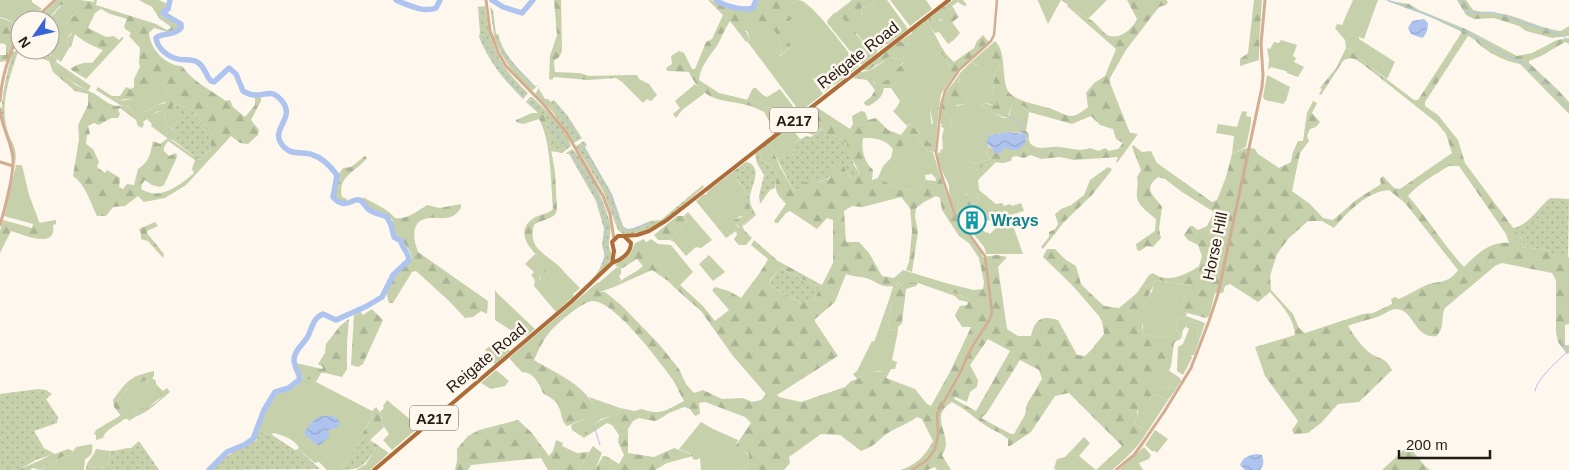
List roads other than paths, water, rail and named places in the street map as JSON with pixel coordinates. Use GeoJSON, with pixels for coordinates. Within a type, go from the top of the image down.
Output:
{"type":"FeatureCollection","features":[{"type":"Feature","properties":{"kind":"main road","name":"Reigate Road"},"geometry":{"type":"LineString","coordinates":[[623,236],[637,235],[649,231],[667,220],[949,0]]}},
{"type":"Feature","properties":{"kind":"main road","name":"Reigate Road"},"geometry":{"type":"LineString","coordinates":[[631,243],[637,235]]}},
{"type":"Feature","properties":{"kind":"main road"},"geometry":{"type":"LineString","coordinates":[[612,264],[614,251],[612,245],[614,239],[623,236],[631,243],[630,250],[626,254],[619,255],[614,251]]}},
{"type":"Feature","properties":{"kind":"main road","name":"Reigate Road"},"geometry":{"type":"LineString","coordinates":[[374,470],[587,289],[612,264],[626,254]]}},
{"type":"Feature","properties":{"kind":"street"},"geometry":{"type":"LineString","coordinates":[[44,10],[55,0]]}},
{"type":"Feature","properties":{"kind":"street"},"geometry":{"type":"LineString","coordinates":[[486,0],[492,39],[502,60],[517,80],[550,112],[566,132],[603,196],[614,229],[614,239]]}},
{"type":"Feature","properties":{"kind":"street"},"geometry":{"type":"LineString","coordinates":[[912,470],[927,460],[935,449],[938,435],[937,414],[972,347],[990,319],[992,312],[985,256],[954,213],[936,153],[939,115],[944,96],[960,70],[992,41],[997,0]]}},
{"type":"Feature","properties":{"kind":"street","name":"Horse Hill"},"geometry":{"type":"LineString","coordinates":[[1116,470],[1146,440],[1191,368],[1213,309],[1262,87],[1261,44],[1264,0]]}},
{"type":"Feature","properties":{"kind":"street"},"geometry":{"type":"LineString","coordinates":[[0,101],[2,85],[10,56]]}},
{"type":"Feature","properties":{"kind":"street"},"geometry":{"type":"LineString","coordinates":[[0,109],[2,124],[13,158],[13,166],[0,225]]}},
{"type":"Feature","properties":{"kind":"street"},"geometry":{"type":"LineString","coordinates":[[0,162],[13,166]]}},
{"type":"Feature","properties":{"kind":"street"},"geometry":{"type":"LineString","coordinates":[[614,229],[623,236]]}},
{"type":"Feature","properties":{"kind":"water"},"geometry":{"type":"Polygon","coordinates":[[[1424,19],[1428,23],[1423,37],[1411,34],[1408,28],[1412,21],[1424,19]]]}},
{"type":"Feature","properties":{"kind":"water"},"geometry":{"type":"Polygon","coordinates":[[[1009,132],[1027,135],[1023,147],[1017,150],[1005,148],[1002,153],[994,153],[987,143],[988,137],[1009,132]]]}},
{"type":"Feature","properties":{"kind":"water"},"geometry":{"type":"Polygon","coordinates":[[[320,416],[333,416],[340,421],[338,427],[327,431],[330,436],[319,446],[306,436],[304,432],[320,416]]]}},
{"type":"Feature","properties":{"kind":"water"},"geometry":{"type":"Polygon","coordinates":[[[1257,454],[1262,455],[1263,460],[1260,470],[1245,470],[1240,465],[1247,457],[1257,454]]]}},
{"type":"Feature","properties":{"kind":"waterway"},"geometry":{"type":"LineString","coordinates":[[170,0],[168,9],[163,12],[181,24],[181,28],[174,33],[156,38],[161,49],[174,58],[197,62],[202,66],[211,81],[214,82],[229,68],[236,74],[243,91],[248,94],[272,94],[278,97],[286,107],[285,119],[279,135],[284,147],[294,152],[317,156],[329,166],[337,175],[333,197],[337,201],[345,204],[359,200],[370,211],[387,217],[394,237],[401,241],[409,260],[393,275],[382,297],[336,320],[323,314],[317,318],[308,336],[294,356],[300,379],[289,388],[275,392],[264,410],[253,439],[227,452],[209,470]]}},
{"type":"Feature","properties":{"kind":"waterway"},"geometry":{"type":"LineString","coordinates":[[396,0],[426,10],[436,8],[440,0]]}},
{"type":"Feature","properties":{"kind":"waterway"},"geometry":{"type":"LineString","coordinates":[[492,0],[503,7],[522,13],[533,0]]}},
{"type":"Feature","properties":{"kind":"waterway"},"geometry":{"type":"LineString","coordinates":[[716,0],[729,6],[744,9],[753,8],[756,0]]}},
{"type":"Feature","properties":{"kind":"waterway"},"geometry":{"type":"LineString","coordinates":[[1388,0],[1466,32],[1523,63],[1550,87],[1569,109]]}},
{"type":"Feature","properties":{"kind":"waterway"},"geometry":{"type":"LineString","coordinates":[[1461,0],[1468,13],[1493,12],[1563,36],[1569,41]]}},
{"type":"Feature","properties":{"kind":"waterway"},"geometry":{"type":"LineString","coordinates":[[483,36],[500,69],[524,97]]}},
{"type":"Feature","properties":{"kind":"waterway"},"geometry":{"type":"LineString","coordinates":[[503,51],[534,86]]}},
{"type":"Feature","properties":{"kind":"waterway"},"geometry":{"type":"LineString","coordinates":[[529,101],[539,110]]}},
{"type":"Feature","properties":{"kind":"waterway"},"geometry":{"type":"LineString","coordinates":[[556,106],[579,139]]}},
{"type":"Feature","properties":{"kind":"waterway"},"geometry":{"type":"LineString","coordinates":[[1008,116],[1022,127],[1022,133]]}},
{"type":"Feature","properties":{"kind":"waterway"},"geometry":{"type":"LineString","coordinates":[[551,124],[566,147]]}},
{"type":"Feature","properties":{"kind":"waterway"},"geometry":{"type":"LineString","coordinates":[[582,145],[611,195],[621,226],[629,230],[650,223]]}},
{"type":"Feature","properties":{"kind":"waterway"},"geometry":{"type":"LineString","coordinates":[[571,153],[592,188],[604,216],[606,226],[605,256],[602,264]]}},
{"type":"Feature","properties":{"kind":"waterway"},"geometry":{"type":"LineString","coordinates":[[1535,391],[1544,375],[1567,352],[1561,344],[1562,342]]}},
{"type":"Feature","properties":{"kind":"waterway"},"geometry":{"type":"LineString","coordinates":[[595,429],[600,445]]}},
{"type":"Feature","properties":{"kind":"place","name":"Wrays"},"geometry":{"type":"Point","coordinates":[972,220]}}]}
